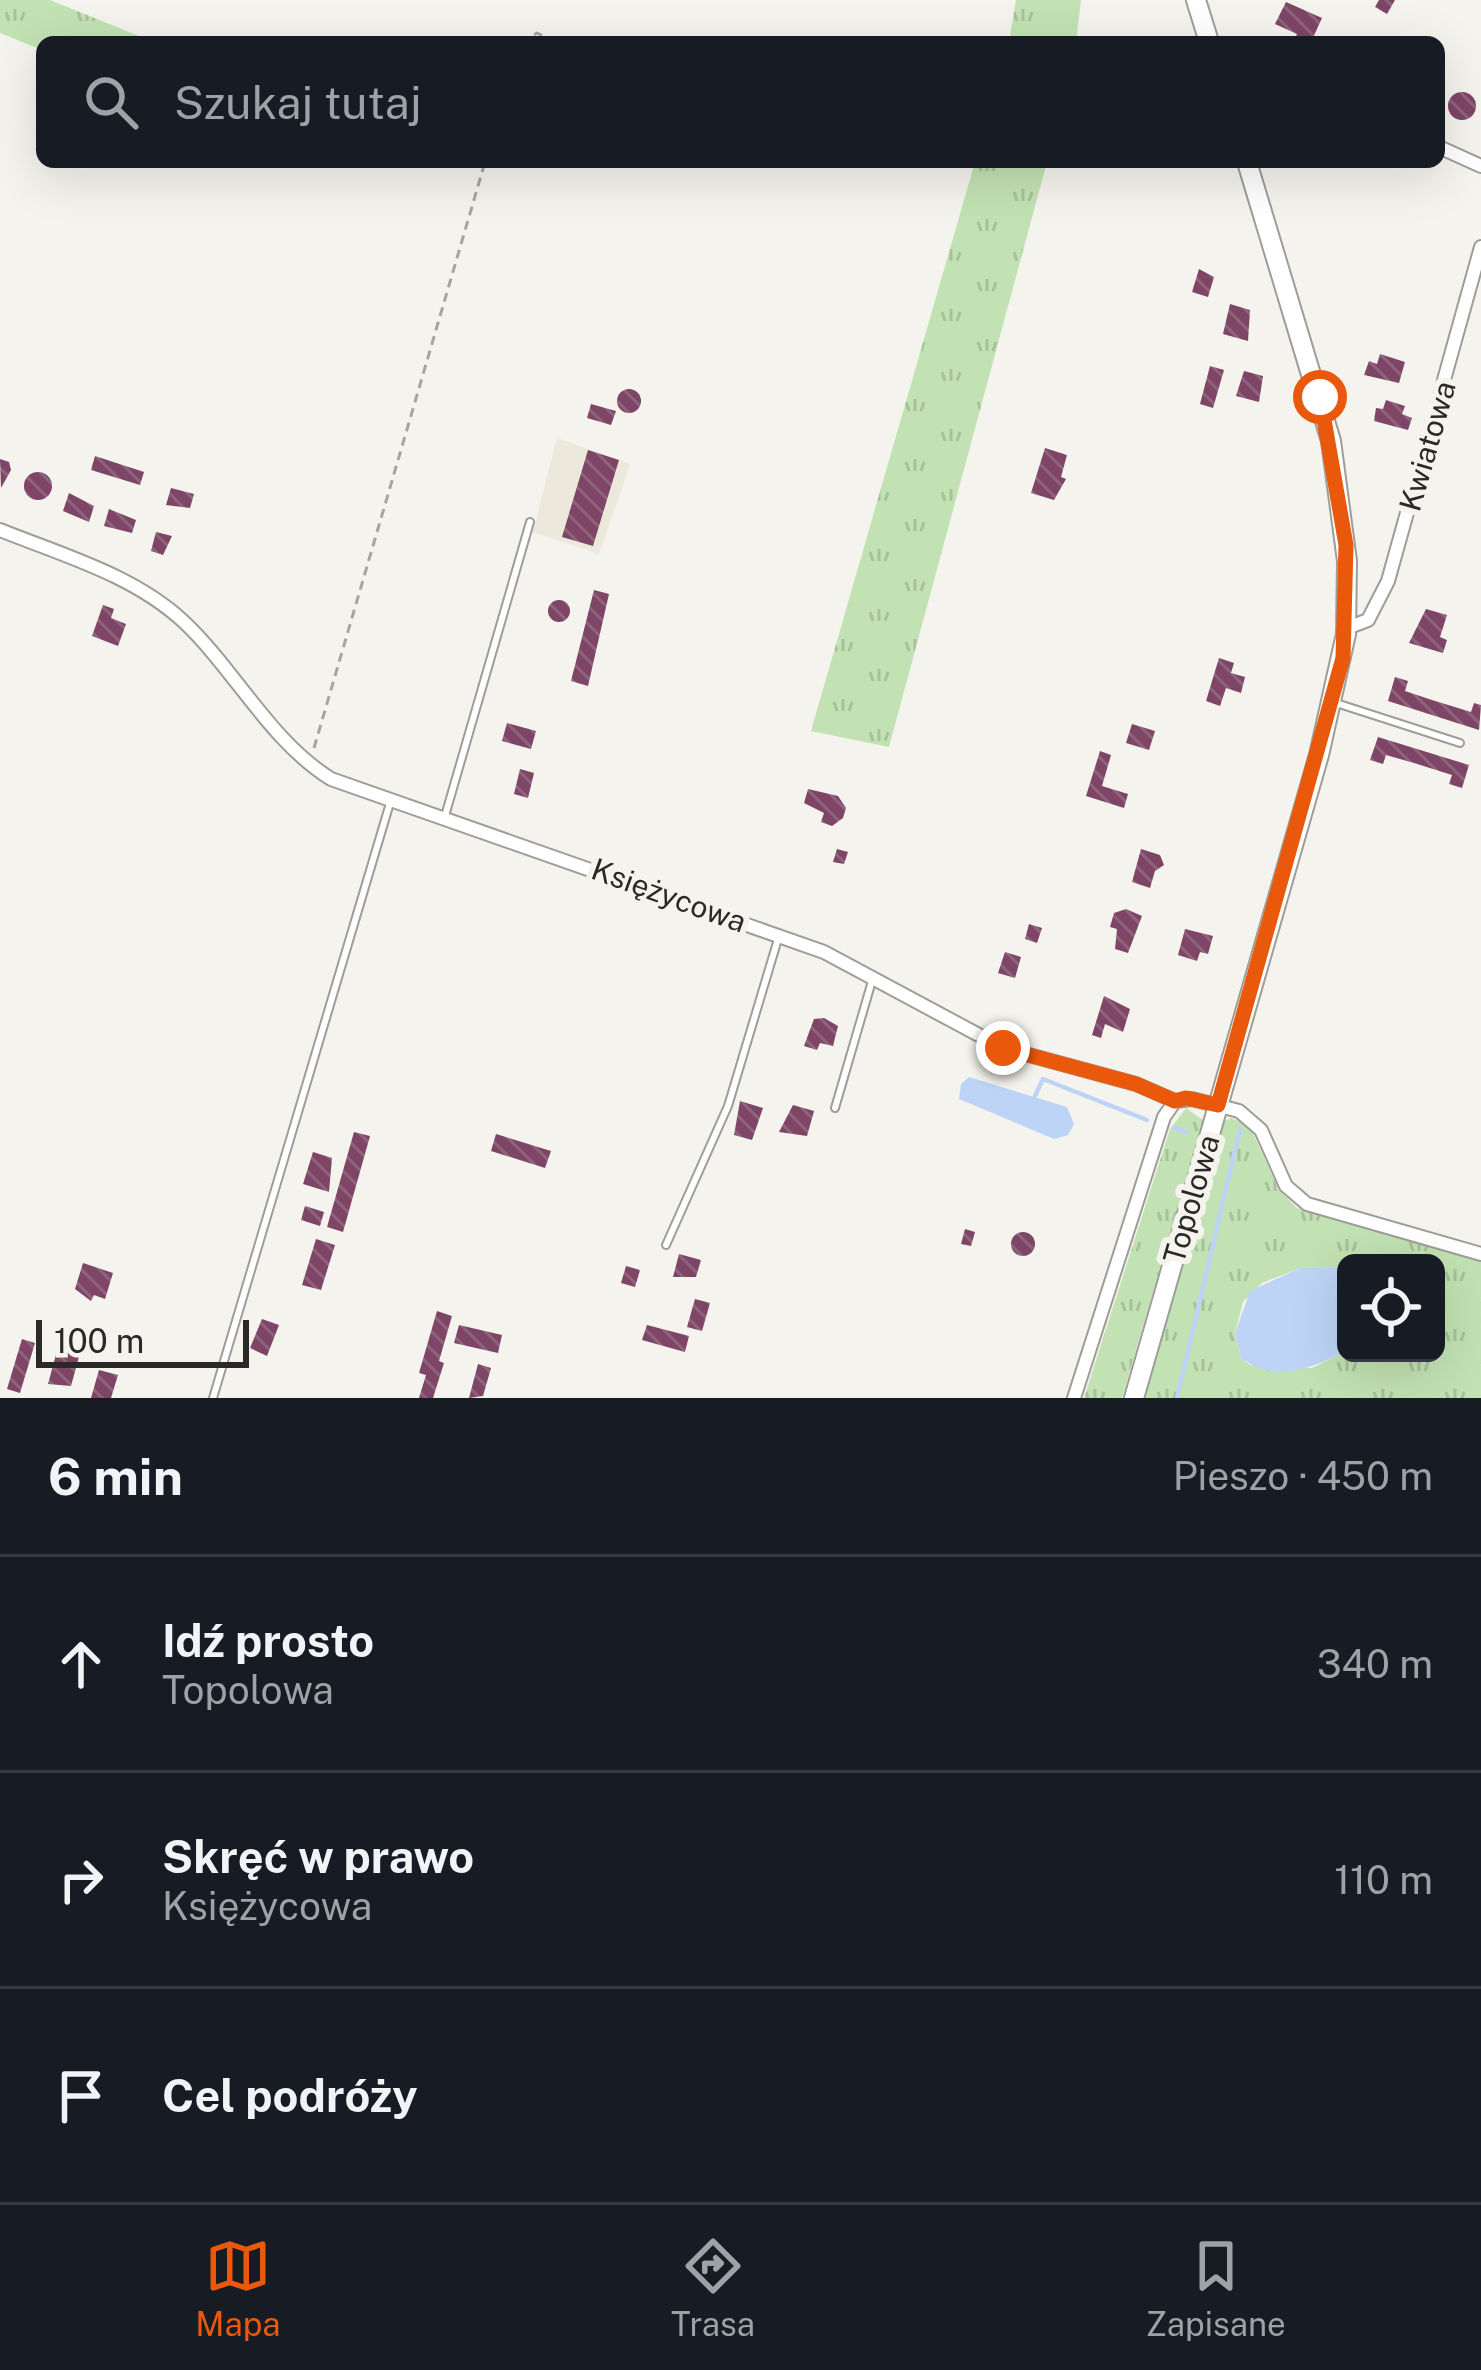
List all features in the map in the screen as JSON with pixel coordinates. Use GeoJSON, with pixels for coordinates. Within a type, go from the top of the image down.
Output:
{"type":"FeatureCollection","features":[{"type":"Feature","properties":{"kind":"street"},"geometry":{"type":"LineString","coordinates":[[1196,0],[1208,36]]}},
{"type":"Feature","properties":{"kind":"street"},"geometry":{"type":"LineString","coordinates":[[1445,150],[1481,166]]}},
{"type":"Feature","properties":{"kind":"street","name":"Topolowa"},"geometry":{"type":"LineString","coordinates":[[1134,1398],[1333,702],[1347,628],[1346,545],[1331,441],[1249,168]]}},
{"type":"Feature","properties":{"kind":"street","name":"Kwiatowa"},"geometry":{"type":"LineString","coordinates":[[1347,628],[1368,620],[1388,580],[1481,247]]}},
{"type":"Feature","properties":{"kind":"street","name":"Księżycowa"},"geometry":{"type":"LineString","coordinates":[[0,530],[122,580],[168,608],[306,761],[342,784],[780,934],[873,978],[982,1040],[1175,1101],[1186,1098],[1218,1105]]}},
{"type":"Feature","properties":{"kind":"street"},"geometry":{"type":"LineString","coordinates":[[1074,1398],[1164,1117],[1175,1101]]}},
{"type":"Feature","properties":{"kind":"street"},"geometry":{"type":"LineString","coordinates":[[1218,1105],[1254,1121],[1286,1186],[1306,1204],[1481,1254]]}},
{"type":"Feature","properties":{"kind":"lane"},"geometry":{"type":"LineString","coordinates":[[445,816],[530,523]]}},
{"type":"Feature","properties":{"kind":"lane"},"geometry":{"type":"LineString","coordinates":[[1333,702],[1460,743]]}},
{"type":"Feature","properties":{"kind":"lane"},"geometry":{"type":"LineString","coordinates":[[214,1398],[391,800]]}},
{"type":"Feature","properties":{"kind":"lane"},"geometry":{"type":"LineString","coordinates":[[666,1245],[728,1106],[780,934]]}},
{"type":"Feature","properties":{"kind":"lane"},"geometry":{"type":"LineString","coordinates":[[835,1108],[873,978]]}},
{"type":"Feature","properties":{"kind":"path"},"geometry":{"type":"LineString","coordinates":[[306,761],[322,722],[483,168]]}},
{"type":"Feature","properties":{"kind":"shaded area"},"geometry":{"type":"Polygon","coordinates":[[[557,438],[630,464],[599,554],[533,532],[557,438]]]}},
{"type":"Feature","properties":{"kind":"green space"},"geometry":{"type":"Polygon","coordinates":[[[0,0],[50,0],[139,36],[36,36],[36,48],[0,33],[0,0]]]}},
{"type":"Feature","properties":{"kind":"green space"},"geometry":{"type":"Polygon","coordinates":[[[1016,0],[1081,0],[1077,36],[1010,36],[1016,0]]]}},
{"type":"Feature","properties":{"kind":"green space"},"geometry":{"type":"Polygon","coordinates":[[[973,168],[1045,168],[889,747],[811,731],[973,168]]]}},
{"type":"Feature","properties":{"kind":"green space"},"geometry":{"type":"Polygon","coordinates":[[[1186,1108],[1203,1120],[1122,1398],[1084,1398],[1170,1129],[1186,1108]]]}},
{"type":"Feature","properties":{"kind":"green space"},"geometry":{"type":"Polygon","coordinates":[[[1231,1118],[1249,1125],[1279,1190],[1297,1208],[1481,1261],[1481,1398],[1143,1398],[1222,1122],[1231,1118]]]}},
{"type":"Feature","properties":{"kind":"water"},"geometry":{"type":"Polygon","coordinates":[[[969,1077],[1067,1107],[1074,1124],[1068,1135],[1054,1139],[959,1099],[961,1084],[969,1077]]]}},
{"type":"Feature","properties":{"kind":"water"},"geometry":{"type":"Polygon","coordinates":[[[1337,1267],[1337,1355],[1294,1371],[1254,1366],[1241,1358],[1235,1333],[1250,1291],[1300,1268],[1337,1267]]]}},
{"type":"Feature","properties":{"kind":"building"},"geometry":{"type":"Polygon","coordinates":[[[1379,0],[1395,0],[1387,14],[1375,7],[1379,0]]]}},
{"type":"Feature","properties":{"kind":"building"},"geometry":{"type":"Polygon","coordinates":[[[1286,2],[1322,18],[1314,36],[1296,36],[1275,24],[1286,2]]]}},
{"type":"Feature","properties":{"kind":"building"},"geometry":{"type":"Polygon","coordinates":[[[1462,92],[1472,96],[1476,106],[1472,116],[1462,120],[1452,116],[1448,106],[1452,96],[1462,92]]]}},
{"type":"Feature","properties":{"kind":"building"},"geometry":{"type":"Polygon","coordinates":[[[1199,269],[1214,277],[1208,297],[1192,292],[1199,269]]]}},
{"type":"Feature","properties":{"kind":"building"},"geometry":{"type":"Polygon","coordinates":[[[1230,304],[1250,310],[1248,341],[1223,334],[1230,304]]]}},
{"type":"Feature","properties":{"kind":"building"},"geometry":{"type":"Polygon","coordinates":[[[1380,354],[1405,362],[1399,383],[1364,375],[1369,361],[1377,364],[1380,354]]]}},
{"type":"Feature","properties":{"kind":"building"},"geometry":{"type":"Polygon","coordinates":[[[1210,366],[1224,370],[1213,408],[1200,404],[1210,366]]]}},
{"type":"Feature","properties":{"kind":"building"},"geometry":{"type":"Polygon","coordinates":[[[1244,371],[1263,376],[1259,402],[1236,396],[1244,371]]]}},
{"type":"Feature","properties":{"kind":"building"},"geometry":{"type":"Polygon","coordinates":[[[629,389],[638,392],[638,410],[629,413],[620,410],[617,401],[620,392],[629,389]]]}},
{"type":"Feature","properties":{"kind":"building"},"geometry":{"type":"Polygon","coordinates":[[[1386,400],[1405,406],[1402,414],[1412,418],[1408,430],[1374,421],[1376,408],[1383,409],[1386,400]]]}},
{"type":"Feature","properties":{"kind":"building"},"geometry":{"type":"Polygon","coordinates":[[[591,404],[616,411],[611,425],[587,418],[591,404]]]}},
{"type":"Feature","properties":{"kind":"building"},"geometry":{"type":"Polygon","coordinates":[[[1045,448],[1067,455],[1061,477],[1066,479],[1054,500],[1031,493],[1045,448]]]}},
{"type":"Feature","properties":{"kind":"building"},"geometry":{"type":"Polygon","coordinates":[[[588,450],[619,460],[593,546],[562,537],[588,450]]]}},
{"type":"Feature","properties":{"kind":"building"},"geometry":{"type":"Polygon","coordinates":[[[95,456],[144,472],[140,485],[91,470],[95,456]]]}},
{"type":"Feature","properties":{"kind":"building"},"geometry":{"type":"Polygon","coordinates":[[[0,459],[9,462],[11,470],[1,488],[0,459]]]}},
{"type":"Feature","properties":{"kind":"building"},"geometry":{"type":"Polygon","coordinates":[[[38,472],[48,476],[52,486],[48,496],[38,500],[28,496],[24,486],[28,476],[38,472]]]}},
{"type":"Feature","properties":{"kind":"building"},"geometry":{"type":"Polygon","coordinates":[[[171,488],[194,494],[190,508],[166,505],[171,488]]]}},
{"type":"Feature","properties":{"kind":"building"},"geometry":{"type":"Polygon","coordinates":[[[69,493],[94,506],[89,522],[63,511],[69,493]]]}},
{"type":"Feature","properties":{"kind":"building"},"geometry":{"type":"Polygon","coordinates":[[[109,509],[136,520],[132,533],[104,526],[109,509]]]}},
{"type":"Feature","properties":{"kind":"building"},"geometry":{"type":"Polygon","coordinates":[[[156,532],[172,536],[163,555],[151,551],[156,532]]]}},
{"type":"Feature","properties":{"kind":"building"},"geometry":{"type":"Polygon","coordinates":[[[594,590],[609,594],[588,686],[571,681],[594,590]]]}},
{"type":"Feature","properties":{"kind":"building"},"geometry":{"type":"Polygon","coordinates":[[[559,600],[570,611],[559,622],[548,611],[559,600]]]}},
{"type":"Feature","properties":{"kind":"building"},"geometry":{"type":"Polygon","coordinates":[[[103,605],[114,609],[111,618],[126,624],[118,646],[92,636],[103,605]]]}},
{"type":"Feature","properties":{"kind":"building"},"geometry":{"type":"Polygon","coordinates":[[[1426,609],[1447,615],[1440,637],[1447,640],[1443,653],[1409,643],[1426,609]]]}},
{"type":"Feature","properties":{"kind":"building"},"geometry":{"type":"Polygon","coordinates":[[[1219,658],[1234,663],[1231,673],[1245,677],[1241,693],[1226,688],[1220,706],[1206,701],[1219,658]]]}},
{"type":"Feature","properties":{"kind":"building"},"geometry":{"type":"Polygon","coordinates":[[[1395,677],[1408,681],[1405,691],[1432,700],[1471,712],[1474,703],[1481,705],[1479,730],[1388,701],[1395,677]]]}},
{"type":"Feature","properties":{"kind":"building"},"geometry":{"type":"Polygon","coordinates":[[[507,723],[536,731],[531,749],[502,741],[507,723]]]}},
{"type":"Feature","properties":{"kind":"building"},"geometry":{"type":"Polygon","coordinates":[[[1132,724],[1155,731],[1149,750],[1126,743],[1132,724]]]}},
{"type":"Feature","properties":{"kind":"building"},"geometry":{"type":"Polygon","coordinates":[[[1378,737],[1469,765],[1462,788],[1449,784],[1452,775],[1414,763],[1386,755],[1383,764],[1370,760],[1378,737]]]}},
{"type":"Feature","properties":{"kind":"building"},"geometry":{"type":"Polygon","coordinates":[[[1100,751],[1111,755],[1102,786],[1128,794],[1124,808],[1086,796],[1100,751]]]}},
{"type":"Feature","properties":{"kind":"building"},"geometry":{"type":"Polygon","coordinates":[[[520,769],[534,773],[528,798],[514,794],[520,769]]]}},
{"type":"Feature","properties":{"kind":"building"},"geometry":{"type":"Polygon","coordinates":[[[808,789],[838,796],[846,808],[843,818],[832,826],[821,822],[824,813],[804,803],[808,789]]]}},
{"type":"Feature","properties":{"kind":"building"},"geometry":{"type":"Polygon","coordinates":[[[837,849],[848,852],[844,864],[833,862],[837,849]]]}},
{"type":"Feature","properties":{"kind":"building"},"geometry":{"type":"Polygon","coordinates":[[[1141,849],[1160,855],[1164,865],[1155,871],[1150,888],[1132,882],[1141,849]]]}},
{"type":"Feature","properties":{"kind":"building"},"geometry":{"type":"Polygon","coordinates":[[[1126,909],[1142,916],[1128,953],[1115,949],[1117,929],[1110,927],[1114,913],[1126,909]]]}},
{"type":"Feature","properties":{"kind":"building"},"geometry":{"type":"Polygon","coordinates":[[[1029,924],[1042,928],[1037,943],[1025,939],[1029,924]]]}},
{"type":"Feature","properties":{"kind":"building"},"geometry":{"type":"Polygon","coordinates":[[[1185,929],[1213,936],[1208,954],[1200,952],[1197,961],[1178,955],[1185,929]]]}},
{"type":"Feature","properties":{"kind":"building"},"geometry":{"type":"Polygon","coordinates":[[[1005,952],[1021,957],[1015,978],[998,973],[1005,952]]]}},
{"type":"Feature","properties":{"kind":"building"},"geometry":{"type":"Polygon","coordinates":[[[1104,996],[1130,1009],[1123,1032],[1105,1024],[1101,1038],[1092,1035],[1104,996]]]}},
{"type":"Feature","properties":{"kind":"building"},"geometry":{"type":"Polygon","coordinates":[[[824,1018],[838,1026],[833,1046],[820,1043],[817,1050],[804,1046],[814,1019],[824,1018]]]}},
{"type":"Feature","properties":{"kind":"building"},"geometry":{"type":"Polygon","coordinates":[[[740,1101],[763,1108],[752,1140],[734,1135],[740,1101]]]}},
{"type":"Feature","properties":{"kind":"building"},"geometry":{"type":"Polygon","coordinates":[[[793,1105],[814,1111],[807,1136],[779,1132],[793,1105]]]}},
{"type":"Feature","properties":{"kind":"building"},"geometry":{"type":"Polygon","coordinates":[[[354,1132],[370,1136],[343,1232],[327,1227],[354,1132]]]}},
{"type":"Feature","properties":{"kind":"building"},"geometry":{"type":"Polygon","coordinates":[[[496,1134],[551,1151],[545,1168],[491,1151],[496,1134]]]}},
{"type":"Feature","properties":{"kind":"building"},"geometry":{"type":"Polygon","coordinates":[[[313,1152],[332,1158],[329,1192],[303,1184],[313,1152]]]}},
{"type":"Feature","properties":{"kind":"building"},"geometry":{"type":"Polygon","coordinates":[[[305,1206],[324,1212],[320,1226],[301,1220],[305,1206]]]}},
{"type":"Feature","properties":{"kind":"building"},"geometry":{"type":"Polygon","coordinates":[[[965,1229],[975,1232],[971,1246],[961,1244],[965,1229]]]}},
{"type":"Feature","properties":{"kind":"building"},"geometry":{"type":"Polygon","coordinates":[[[1023,1232],[1035,1244],[1023,1256],[1011,1244],[1023,1232]]]}},
{"type":"Feature","properties":{"kind":"building"},"geometry":{"type":"Polygon","coordinates":[[[316,1239],[335,1245],[321,1290],[302,1285],[316,1239]]]}},
{"type":"Feature","properties":{"kind":"building"},"geometry":{"type":"Polygon","coordinates":[[[679,1254],[701,1260],[696,1277],[673,1277],[679,1254]]]}},
{"type":"Feature","properties":{"kind":"building"},"geometry":{"type":"Polygon","coordinates":[[[83,1263],[113,1273],[105,1299],[94,1295],[91,1301],[75,1289],[83,1263]]]}},
{"type":"Feature","properties":{"kind":"building"},"geometry":{"type":"Polygon","coordinates":[[[626,1266],[640,1270],[635,1287],[621,1283],[626,1266]]]}},
{"type":"Feature","properties":{"kind":"building"},"geometry":{"type":"Polygon","coordinates":[[[695,1299],[710,1303],[702,1331],[687,1327],[695,1299]]]}},
{"type":"Feature","properties":{"kind":"building"},"geometry":{"type":"Polygon","coordinates":[[[437,1311],[452,1316],[439,1361],[444,1363],[433,1398],[419,1398],[426,1375],[419,1373],[437,1311]]]}},
{"type":"Feature","properties":{"kind":"building"},"geometry":{"type":"Polygon","coordinates":[[[262,1319],[279,1325],[267,1356],[250,1348],[262,1319]]]}},
{"type":"Feature","properties":{"kind":"building"},"geometry":{"type":"Polygon","coordinates":[[[459,1325],[502,1335],[498,1353],[454,1343],[459,1325]]]}},
{"type":"Feature","properties":{"kind":"building"},"geometry":{"type":"Polygon","coordinates":[[[647,1325],[689,1336],[685,1352],[642,1340],[647,1325]]]}},
{"type":"Feature","properties":{"kind":"building"},"geometry":{"type":"Polygon","coordinates":[[[22,1339],[35,1343],[20,1393],[7,1389],[22,1339]]]}},
{"type":"Feature","properties":{"kind":"building"},"geometry":{"type":"Polygon","coordinates":[[[58,1347],[80,1353],[71,1386],[48,1384],[58,1347]]]}},
{"type":"Feature","properties":{"kind":"building"},"geometry":{"type":"Polygon","coordinates":[[[478,1364],[491,1368],[483,1396],[469,1398],[478,1364]]]}},
{"type":"Feature","properties":{"kind":"building"},"geometry":{"type":"Polygon","coordinates":[[[99,1370],[118,1375],[111,1398],[91,1398],[99,1370]]]}},
{"type":"Feature","properties":{"kind":"waterway"},"geometry":{"type":"LineString","coordinates":[[1035,1096],[1043,1079],[1147,1120]]}},
{"type":"Feature","properties":{"kind":"waterway"},"geometry":{"type":"LineString","coordinates":[[1174,1128],[1186,1132]]}},
{"type":"Feature","properties":{"kind":"waterway"},"geometry":{"type":"LineString","coordinates":[[1177,1398],[1240,1129]]}},
{"type":"Feature","properties":{"kind":"route"},"geometry":{"type":"LineString","coordinates":[[1003,1048],[1136,1084],[1175,1101],[1186,1098],[1218,1105],[1343,658],[1346,545],[1320,397]]}}]}
